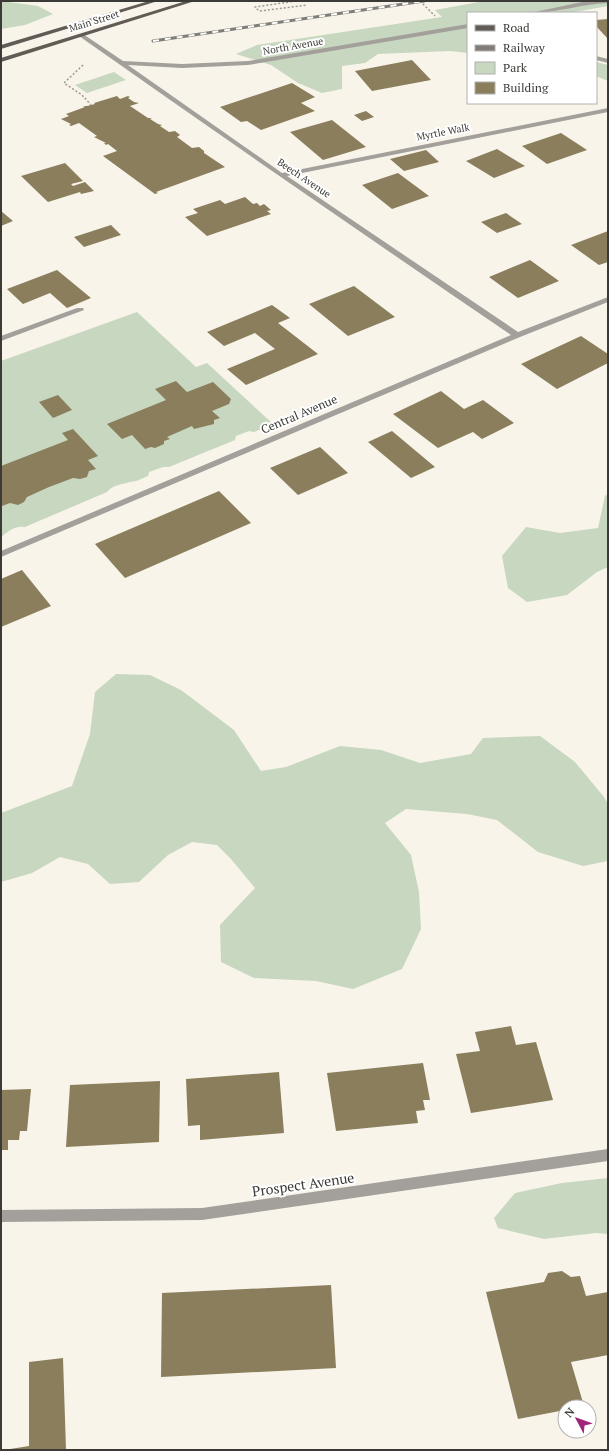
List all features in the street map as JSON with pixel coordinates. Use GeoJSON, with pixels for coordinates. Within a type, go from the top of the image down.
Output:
{"type":"FeatureCollection","features":[{"type":"Feature","properties":{"kind":"main road","name":"Main Street"},"geometry":{"type":"LineString","coordinates":[[1,47],[155,1]]}},
{"type":"Feature","properties":{"kind":"main road","name":"Main Street"},"geometry":{"type":"LineString","coordinates":[[1,60],[192,1]]}},
{"type":"Feature","properties":{"kind":"main road"},"geometry":{"type":"LineString","coordinates":[[69,27],[81,35]]}},
{"type":"Feature","properties":{"kind":"street"},"geometry":{"type":"LineString","coordinates":[[538,12],[591,2],[608,1]]}},
{"type":"Feature","properties":{"kind":"street","name":"North Avenue"},"geometry":{"type":"LineString","coordinates":[[120,63],[182,66],[248,63],[467,26]]}},
{"type":"Feature","properties":{"kind":"street","name":"Beech Avenue"},"geometry":{"type":"LineString","coordinates":[[81,35],[281,175],[344,216],[517,335]]}},
{"type":"Feature","properties":{"kind":"street"},"geometry":{"type":"LineString","coordinates":[[597,58],[608,60]]}},
{"type":"Feature","properties":{"kind":"street","name":"Myrtle Walk"},"geometry":{"type":"LineString","coordinates":[[281,175],[608,110]]}},
{"type":"Feature","properties":{"kind":"street","name":"Central Avenue"},"geometry":{"type":"LineString","coordinates":[[1,554],[517,335],[608,299]]}},
{"type":"Feature","properties":{"kind":"street"},"geometry":{"type":"LineString","coordinates":[[1,339],[80,310]]}},
{"type":"Feature","properties":{"kind":"street","name":"Prospect Avenue"},"geometry":{"type":"LineString","coordinates":[[1,1216],[202,1214],[608,1155]]}},
{"type":"Feature","properties":{"kind":"path"},"geometry":{"type":"LineString","coordinates":[[296,1],[255,7],[259,11],[307,5]]}},
{"type":"Feature","properties":{"kind":"path"},"geometry":{"type":"LineString","coordinates":[[420,1],[435,16]]}},
{"type":"Feature","properties":{"kind":"path"},"geometry":{"type":"LineString","coordinates":[[86,63],[64,82],[82,95],[91,105]]}},
{"type":"Feature","properties":{"kind":"green space"},"geometry":{"type":"Polygon","coordinates":[[[1,1],[38,6],[53,14],[25,25],[1,29],[1,1]]]}},
{"type":"Feature","properties":{"kind":"green space"},"geometry":{"type":"Polygon","coordinates":[[[484,1],[608,1],[608,6],[575,12],[467,12],[467,53],[450,51],[378,54],[365,63],[342,66],[342,89],[322,93],[298,83],[271,65],[236,54],[257,45],[442,17],[435,10],[484,1]]]}},
{"type":"Feature","properties":{"kind":"green space"},"geometry":{"type":"Polygon","coordinates":[[[597,62],[608,65],[608,81],[597,76],[597,62]]]}},
{"type":"Feature","properties":{"kind":"green space"},"geometry":{"type":"Polygon","coordinates":[[[114,72],[126,80],[87,93],[75,85],[114,72]]]}},
{"type":"Feature","properties":{"kind":"green space"},"geometry":{"type":"Polygon","coordinates":[[[137,312],[196,367],[207,363],[273,424],[254,432],[249,431],[236,436],[235,440],[169,467],[163,467],[149,472],[148,476],[142,479],[115,486],[107,492],[25,527],[15,528],[1,537],[1,361],[137,312]]]}},
{"type":"Feature","properties":{"kind":"green space"},"geometry":{"type":"Polygon","coordinates":[[[608,493],[608,567],[597,572],[567,595],[527,602],[508,588],[502,556],[526,527],[560,533],[598,528],[605,496],[608,493]]]}},
{"type":"Feature","properties":{"kind":"green space"},"geometry":{"type":"Polygon","coordinates":[[[116,674],[150,675],[181,690],[234,730],[261,771],[286,767],[340,746],[381,750],[420,763],[471,754],[483,738],[540,736],[575,762],[608,804],[608,861],[583,866],[538,852],[497,820],[467,814],[406,809],[385,823],[411,855],[419,892],[421,929],[402,969],[353,989],[316,981],[254,978],[221,962],[220,925],[255,888],[231,859],[217,845],[192,842],[168,855],[139,882],[110,884],[88,864],[60,857],[32,873],[1,882],[1,813],[72,786],[90,734],[95,692],[116,674]]]}},
{"type":"Feature","properties":{"kind":"green space"},"geometry":{"type":"Polygon","coordinates":[[[608,1178],[608,1234],[596,1233],[544,1239],[498,1228],[494,1218],[515,1193],[562,1183],[608,1178]]]}},
{"type":"Feature","properties":{"kind":"building"},"geometry":{"type":"Polygon","coordinates":[[[608,19],[608,39],[597,27],[597,20],[608,19]]]}},
{"type":"Feature","properties":{"kind":"building"},"geometry":{"type":"Polygon","coordinates":[[[412,60],[431,80],[372,91],[355,71],[412,60]]]}},
{"type":"Feature","properties":{"kind":"building"},"geometry":{"type":"Polygon","coordinates":[[[292,83],[315,97],[301,103],[315,111],[261,130],[247,121],[241,122],[220,107],[292,83]]]}},
{"type":"Feature","properties":{"kind":"building"},"geometry":{"type":"Polygon","coordinates":[[[117,96],[120,99],[128,96],[130,97],[128,98],[139,103],[130,106],[148,118],[152,118],[150,119],[162,125],[160,126],[169,132],[175,131],[180,135],[177,137],[192,148],[199,147],[204,151],[204,153],[225,167],[156,192],[158,193],[155,194],[103,156],[117,151],[108,144],[106,145],[104,143],[106,143],[94,137],[97,136],[79,123],[71,126],[69,125],[71,124],[61,119],[69,116],[66,114],[85,107],[83,106],[95,104],[94,103],[117,96]]]}},
{"type":"Feature","properties":{"kind":"building"},"geometry":{"type":"Polygon","coordinates":[[[366,111],[374,117],[362,121],[354,115],[366,111]]]}},
{"type":"Feature","properties":{"kind":"building"},"geometry":{"type":"Polygon","coordinates":[[[332,120],[366,147],[323,160],[290,132],[332,120]]]}},
{"type":"Feature","properties":{"kind":"building"},"geometry":{"type":"Polygon","coordinates":[[[561,133],[587,150],[547,164],[522,146],[561,133]]]}},
{"type":"Feature","properties":{"kind":"building"},"geometry":{"type":"Polygon","coordinates":[[[497,149],[525,166],[494,178],[466,161],[497,149]]]}},
{"type":"Feature","properties":{"kind":"building"},"geometry":{"type":"Polygon","coordinates":[[[426,150],[439,162],[404,171],[390,159],[426,150]]]}},
{"type":"Feature","properties":{"kind":"building"},"geometry":{"type":"Polygon","coordinates":[[[65,163],[83,181],[71,184],[73,186],[85,182],[94,191],[81,194],[80,192],[48,202],[21,176],[65,163]]]}},
{"type":"Feature","properties":{"kind":"building"},"geometry":{"type":"Polygon","coordinates":[[[398,173],[429,196],[392,209],[362,185],[398,173]]]}},
{"type":"Feature","properties":{"kind":"building"},"geometry":{"type":"Polygon","coordinates":[[[245,197],[253,204],[257,203],[260,206],[264,204],[271,210],[267,211],[271,214],[207,236],[185,217],[198,213],[193,209],[220,200],[225,204],[245,197]]]}},
{"type":"Feature","properties":{"kind":"building"},"geometry":{"type":"Polygon","coordinates":[[[1,211],[13,221],[1,226],[1,211]]]}},
{"type":"Feature","properties":{"kind":"building"},"geometry":{"type":"Polygon","coordinates":[[[506,213],[522,224],[497,233],[481,222],[506,213]]]}},
{"type":"Feature","properties":{"kind":"building"},"geometry":{"type":"Polygon","coordinates":[[[111,225],[121,235],[84,247],[74,237],[111,225]]]}},
{"type":"Feature","properties":{"kind":"building"},"geometry":{"type":"Polygon","coordinates":[[[608,231],[608,262],[599,265],[571,245],[608,231]]]}},
{"type":"Feature","properties":{"kind":"building"},"geometry":{"type":"Polygon","coordinates":[[[530,260],[559,281],[518,298],[489,277],[530,260]]]}},
{"type":"Feature","properties":{"kind":"building"},"geometry":{"type":"Polygon","coordinates":[[[57,270],[91,298],[67,308],[50,293],[23,304],[7,289],[57,270]]]}},
{"type":"Feature","properties":{"kind":"building"},"geometry":{"type":"Polygon","coordinates":[[[354,286],[395,317],[348,336],[309,304],[354,286]]]}},
{"type":"Feature","properties":{"kind":"building"},"geometry":{"type":"Polygon","coordinates":[[[272,305],[290,318],[278,323],[318,354],[246,385],[227,369],[275,349],[255,333],[224,346],[207,332],[272,305]]]}},
{"type":"Feature","properties":{"kind":"building"},"geometry":{"type":"Polygon","coordinates":[[[581,336],[608,354],[608,363],[557,389],[521,364],[581,336]]]}},
{"type":"Feature","properties":{"kind":"building"},"geometry":{"type":"Polygon","coordinates":[[[176,381],[187,392],[213,382],[231,399],[229,404],[212,411],[220,418],[214,420],[214,424],[194,429],[192,426],[167,437],[170,439],[164,441],[164,444],[155,448],[151,447],[145,449],[132,435],[122,439],[107,424],[166,400],[155,389],[176,381]]]}},
{"type":"Feature","properties":{"kind":"building"},"geometry":{"type":"Polygon","coordinates":[[[441,391],[464,409],[483,400],[514,423],[482,439],[473,432],[438,448],[393,414],[441,391]]]}},
{"type":"Feature","properties":{"kind":"building"},"geometry":{"type":"Polygon","coordinates":[[[58,395],[72,410],[53,418],[39,402],[58,395]]]}},
{"type":"Feature","properties":{"kind":"building"},"geometry":{"type":"Polygon","coordinates":[[[73,429],[98,456],[88,460],[96,469],[89,471],[87,477],[80,479],[73,478],[27,497],[24,502],[18,505],[10,503],[2,506],[1,466],[68,440],[62,433],[73,429]]]}},
{"type":"Feature","properties":{"kind":"building"},"geometry":{"type":"Polygon","coordinates":[[[392,431],[435,467],[411,478],[368,442],[392,431]]]}},
{"type":"Feature","properties":{"kind":"building"},"geometry":{"type":"Polygon","coordinates":[[[320,447],[348,473],[298,495],[270,468],[320,447]]]}},
{"type":"Feature","properties":{"kind":"building"},"geometry":{"type":"Polygon","coordinates":[[[219,491],[251,523],[125,578],[95,544],[219,491]]]}},
{"type":"Feature","properties":{"kind":"building"},"geometry":{"type":"Polygon","coordinates":[[[22,570],[51,606],[1,627],[1,579],[22,570]]]}},
{"type":"Feature","properties":{"kind":"building"},"geometry":{"type":"Polygon","coordinates":[[[511,1026],[516,1045],[536,1042],[553,1100],[471,1113],[456,1054],[480,1051],[475,1032],[511,1026]]]}},
{"type":"Feature","properties":{"kind":"building"},"geometry":{"type":"Polygon","coordinates":[[[423,1063],[430,1100],[423,1100],[425,1110],[416,1111],[418,1123],[336,1131],[327,1073],[423,1063]]]}},
{"type":"Feature","properties":{"kind":"building"},"geometry":{"type":"Polygon","coordinates":[[[279,1072],[284,1133],[200,1140],[200,1125],[188,1126],[186,1079],[279,1072]]]}},
{"type":"Feature","properties":{"kind":"building"},"geometry":{"type":"Polygon","coordinates":[[[160,1081],[159,1142],[66,1147],[70,1085],[160,1081]]]}},
{"type":"Feature","properties":{"kind":"building"},"geometry":{"type":"Polygon","coordinates":[[[31,1089],[27,1131],[20,1131],[19,1140],[8,1140],[8,1150],[1,1150],[1,1090],[31,1089]]]}},
{"type":"Feature","properties":{"kind":"building"},"geometry":{"type":"Polygon","coordinates":[[[562,1271],[571,1277],[580,1276],[586,1296],[608,1292],[608,1355],[571,1362],[582,1399],[557,1399],[557,1412],[518,1419],[486,1292],[544,1282],[548,1273],[562,1271]]]}},
{"type":"Feature","properties":{"kind":"building"},"geometry":{"type":"Polygon","coordinates":[[[331,1285],[336,1368],[161,1377],[162,1293],[331,1285]]]}},
{"type":"Feature","properties":{"kind":"building"},"geometry":{"type":"Polygon","coordinates":[[[63,1358],[66,1450],[4,1450],[29,1446],[29,1362],[63,1358]]]}},
{"type":"Feature","properties":{"kind":"railway"},"geometry":{"type":"LineString","coordinates":[[153,41],[424,1]]}}]}
